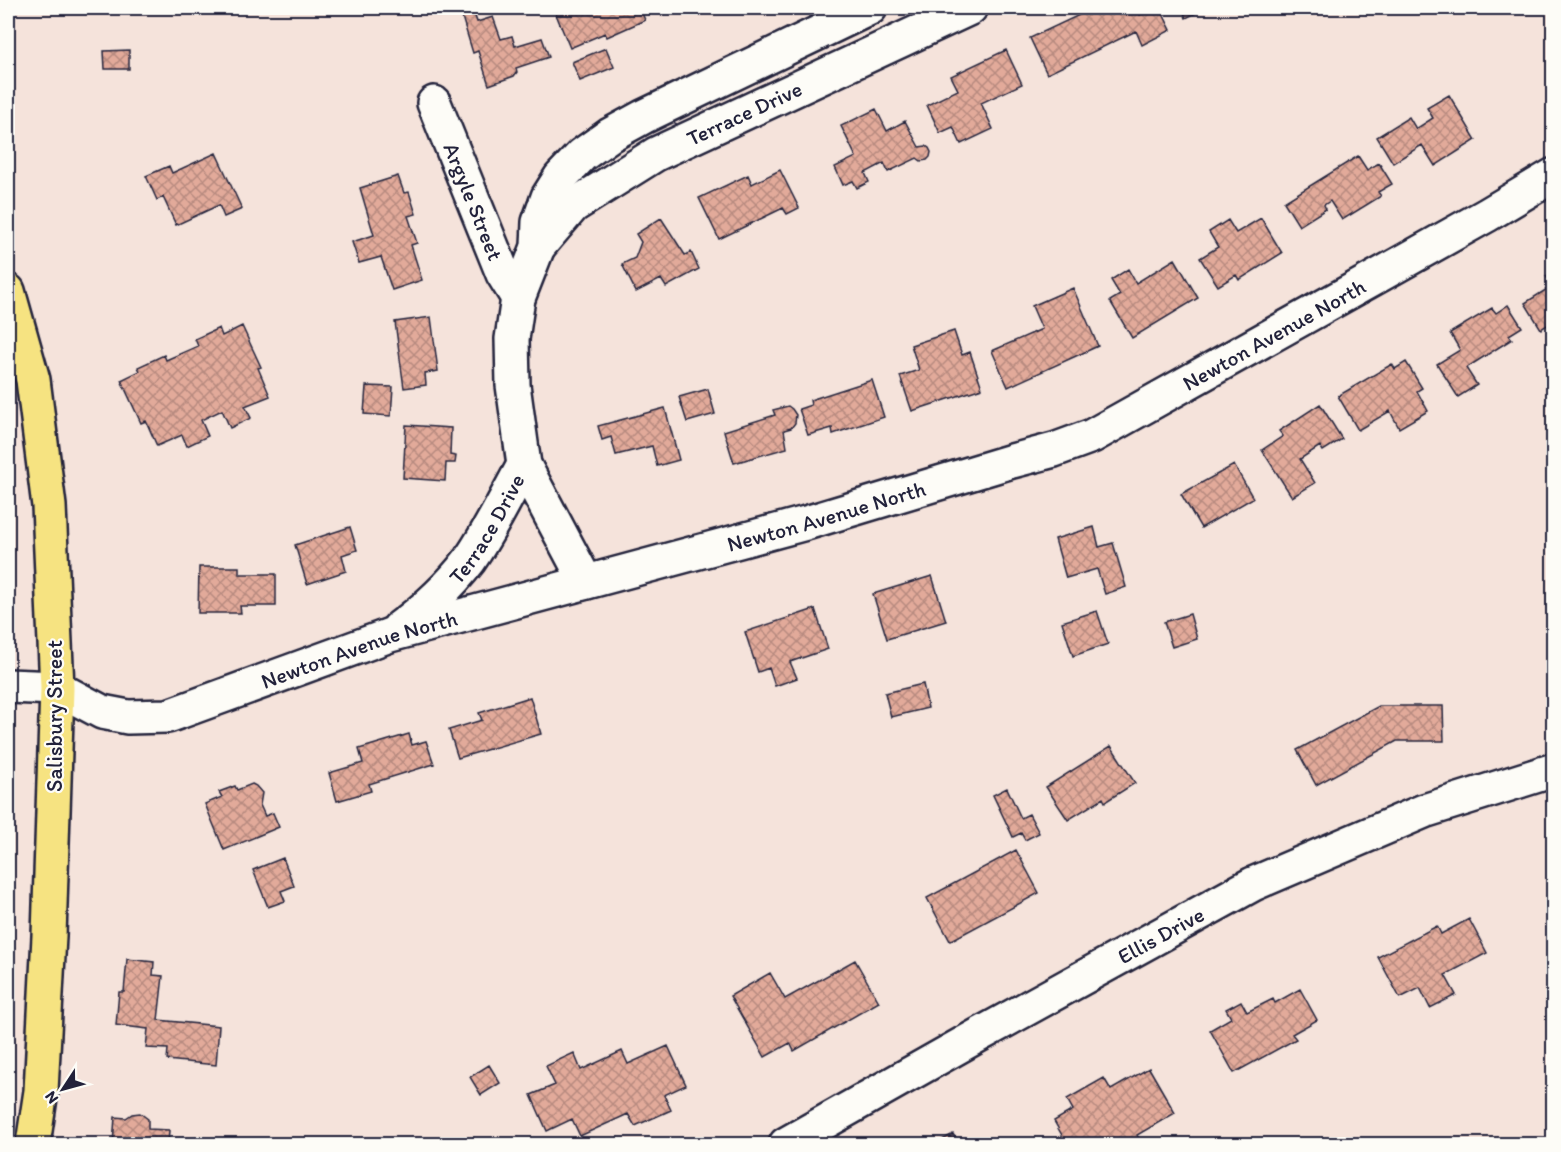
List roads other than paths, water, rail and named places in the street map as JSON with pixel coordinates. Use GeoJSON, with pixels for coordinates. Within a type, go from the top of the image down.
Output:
{"type":"FeatureCollection","features":[{"type":"Feature","properties":{"kind":"main road","name":"Salisbury Street"},"geometry":{"type":"LineString","coordinates":[[8,291],[33,380],[49,506],[57,688],[48,960],[41,1091],[33,1144]]}},
{"type":"Feature","properties":{"kind":"street","name":"Terrace Drive"},"geometry":{"type":"LineString","coordinates":[[538,247],[539,222],[548,197],[560,178],[582,155],[610,135],[643,117],[870,8]]}},
{"type":"Feature","properties":{"kind":"street","name":"Terrace Drive"},"geometry":{"type":"LineString","coordinates":[[586,582],[524,465],[513,386],[512,339],[518,298],[538,247],[573,206],[656,154],[970,8]]}},
{"type":"Feature","properties":{"kind":"street","name":"Argyle Street"},"geometry":{"type":"LineString","coordinates":[[434,103],[503,274],[518,298]]}},
{"type":"Feature","properties":{"kind":"street","name":"Newton Avenue North"},"geometry":{"type":"LineString","coordinates":[[57,688],[102,712],[128,717],[168,716],[390,635],[806,523],[1054,450],[1092,436],[1487,215],[1554,175]]}},
{"type":"Feature","properties":{"kind":"street","name":"Terrace Drive"},"geometry":{"type":"LineString","coordinates":[[390,635],[428,605],[469,561],[524,465]]}},
{"type":"Feature","properties":{"kind":"street"},"geometry":{"type":"LineString","coordinates":[[8,686],[57,688]]}},
{"type":"Feature","properties":{"kind":"street","name":"Ellis Drive"},"geometry":{"type":"LineString","coordinates":[[786,1144],[1253,884],[1424,811],[1554,770]]}}]}
